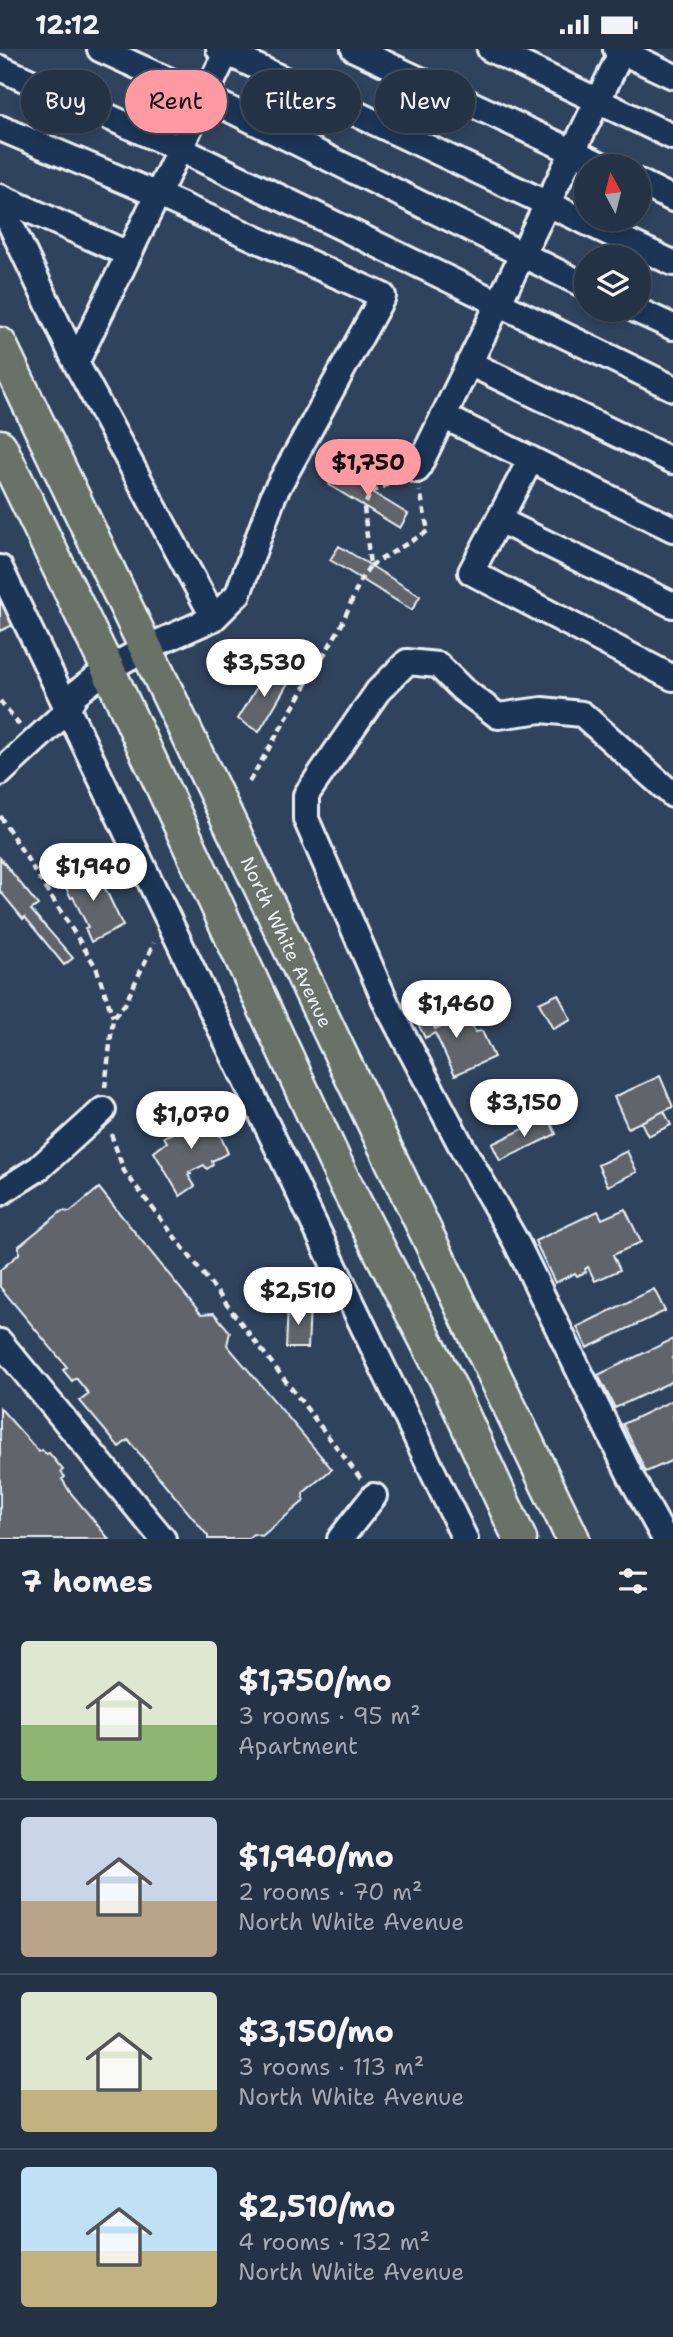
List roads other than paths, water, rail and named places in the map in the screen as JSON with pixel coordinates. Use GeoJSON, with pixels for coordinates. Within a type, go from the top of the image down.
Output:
{"type":"FeatureCollection","features":[{"type":"Feature","properties":{"kind":"main road","name":"North White Avenue"},"geometry":{"type":"LineString","coordinates":[[0,344],[573,1539]]}},
{"type":"Feature","properties":{"kind":"main road"},"geometry":{"type":"LineString","coordinates":[[0,446],[108,669],[343,1179],[449,1385],[520,1539]]}},
{"type":"Feature","properties":{"kind":"street"},"geometry":{"type":"LineString","coordinates":[[100,49],[146,70]]}},
{"type":"Feature","properties":{"kind":"street"},"geometry":{"type":"LineString","coordinates":[[354,49],[579,154]]}},
{"type":"Feature","properties":{"kind":"street"},"geometry":{"type":"LineString","coordinates":[[490,49],[673,137]]}},
{"type":"Feature","properties":{"kind":"street"},"geometry":{"type":"LineString","coordinates":[[216,70],[225,50],[673,263]]}},
{"type":"Feature","properties":{"kind":"street"},"geometry":{"type":"LineString","coordinates":[[416,470],[620,50],[673,76]]}},
{"type":"Feature","properties":{"kind":"street"},"geometry":{"type":"LineString","coordinates":[[0,68],[180,149],[673,388]]}},
{"type":"Feature","properties":{"kind":"street"},"geometry":{"type":"LineString","coordinates":[[227,108],[574,280]]}},
{"type":"Feature","properties":{"kind":"street"},"geometry":{"type":"LineString","coordinates":[[0,128],[156,194],[383,296],[274,493],[238,594],[214,618],[146,648],[108,669],[0,773]]}},
{"type":"Feature","properties":{"kind":"street"},"geometry":{"type":"LineString","coordinates":[[76,363],[188,133]]}},
{"type":"Feature","properties":{"kind":"street"},"geometry":{"type":"LineString","coordinates":[[651,189],[673,199]]}},
{"type":"Feature","properties":{"kind":"street"},"geometry":{"type":"LineString","coordinates":[[0,199],[128,254]]}},
{"type":"Feature","properties":{"kind":"street"},"geometry":{"type":"LineString","coordinates":[[0,199],[76,363],[214,618]]}},
{"type":"Feature","properties":{"kind":"street"},"geometry":{"type":"LineString","coordinates":[[651,317],[673,327]]}},
{"type":"Feature","properties":{"kind":"street"},"geometry":{"type":"LineString","coordinates":[[469,363],[673,461]]}},
{"type":"Feature","properties":{"kind":"street"},"geometry":{"type":"LineString","coordinates":[[443,416],[673,529]]}},
{"type":"Feature","properties":{"kind":"street"},"geometry":{"type":"LineString","coordinates":[[531,459],[471,572],[673,678]]}},
{"type":"Feature","properties":{"kind":"street"},"geometry":{"type":"LineString","coordinates":[[499,520],[673,605]]}},
{"type":"Feature","properties":{"kind":"street"},"geometry":{"type":"LineString","coordinates":[[0,568],[72,702],[465,1539]]}},
{"type":"Feature","properties":{"kind":"street"},"geometry":{"type":"LineString","coordinates":[[673,795],[582,714],[542,710],[498,716],[462,689],[438,665],[407,662],[378,691],[306,795],[306,819],[387,1005],[464,1151],[515,1240],[631,1477],[666,1539],[673,1531]]}},
{"type":"Feature","properties":{"kind":"street"},"geometry":{"type":"LineString","coordinates":[[2,1188],[39,1168],[103,1110]]}},
{"type":"Feature","properties":{"kind":"street"},"geometry":{"type":"LineString","coordinates":[[0,1342],[163,1539]]}},
{"type":"Feature","properties":{"kind":"street"},"geometry":{"type":"LineString","coordinates":[[340,1539],[374,1496]]}}]}
